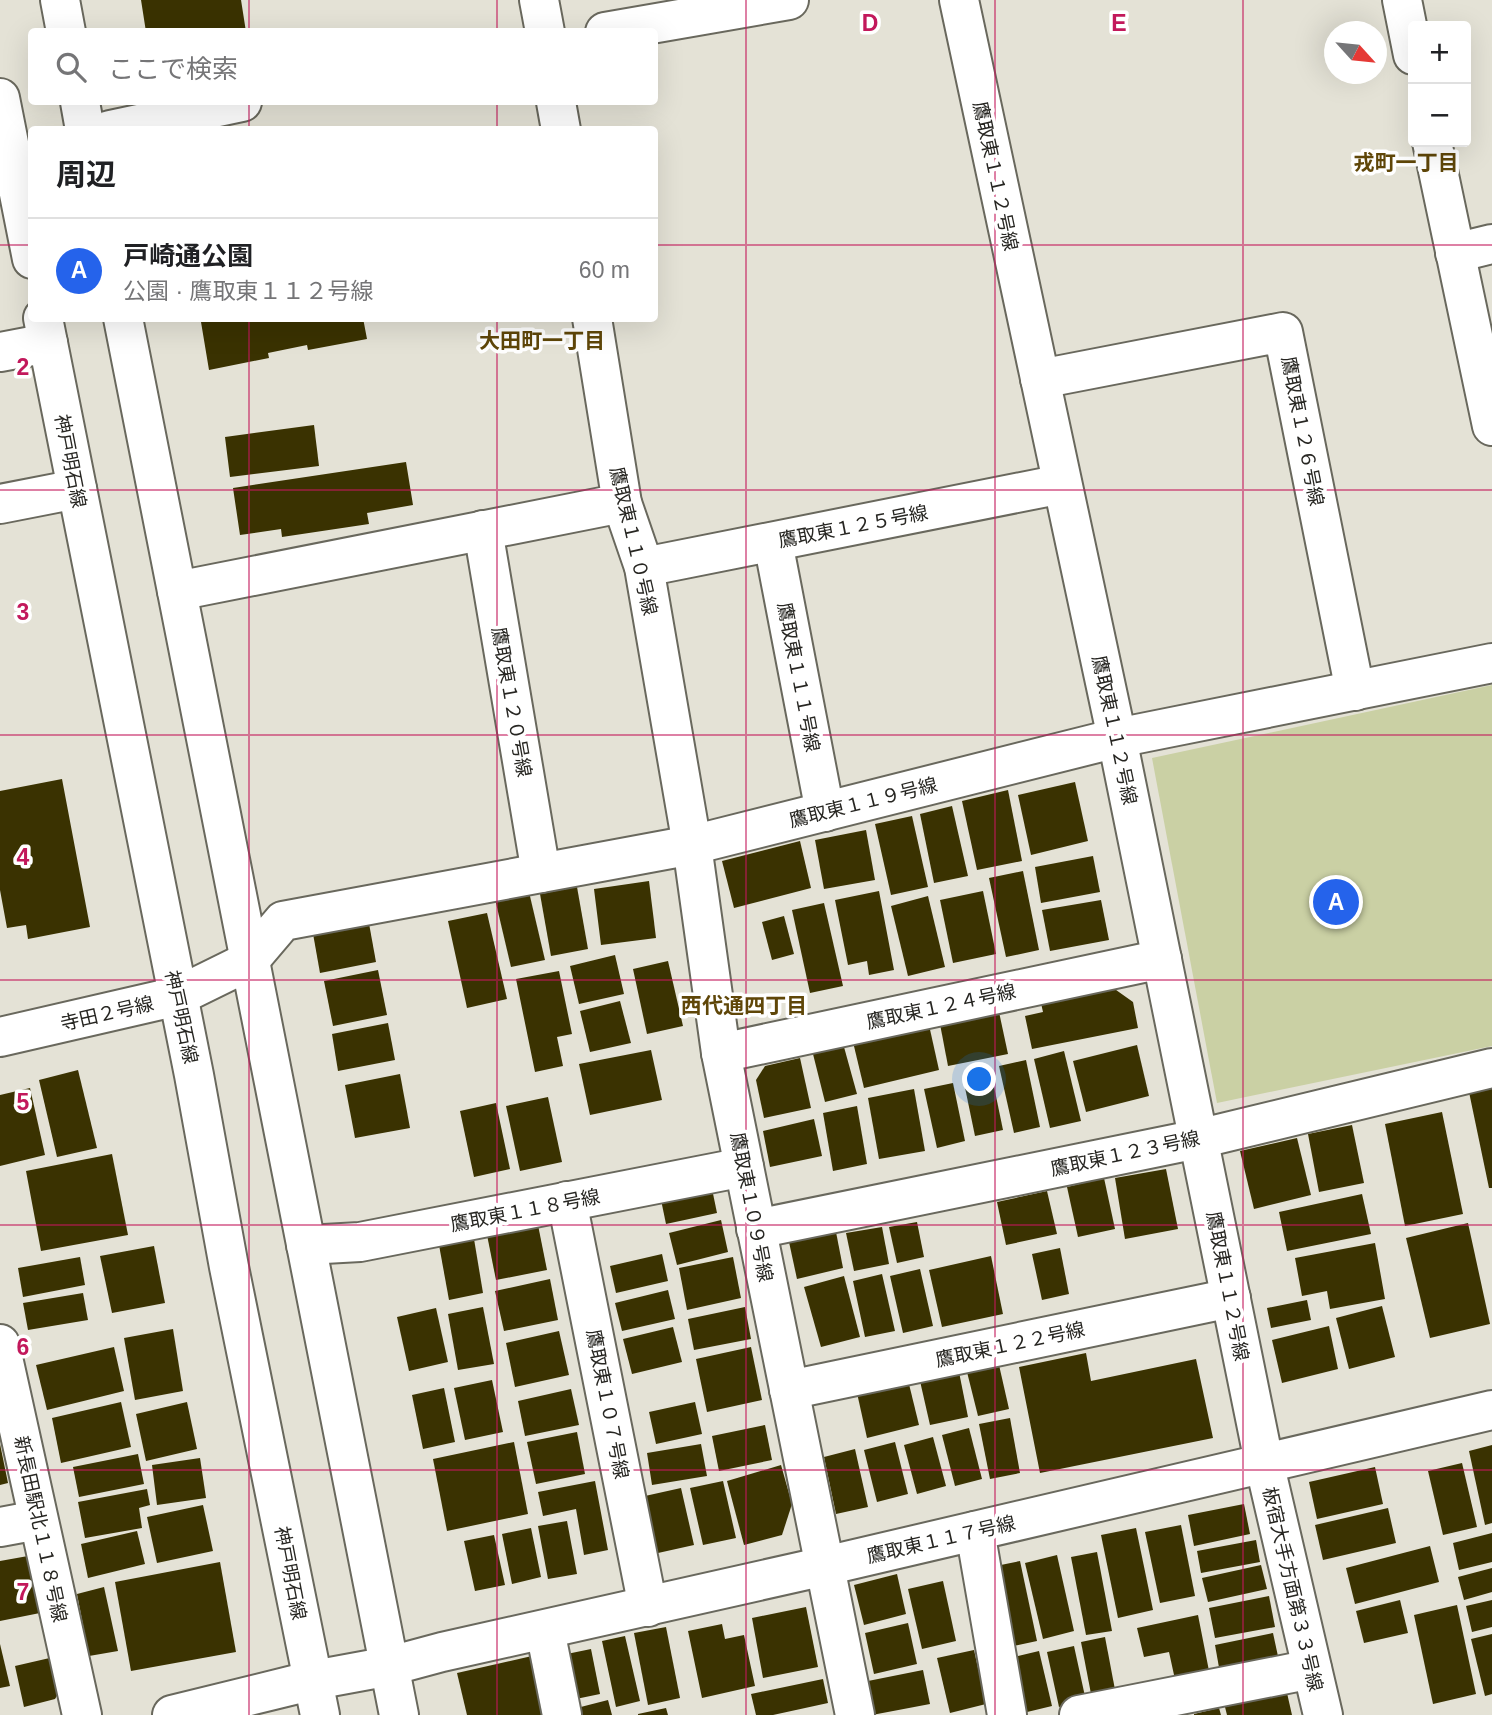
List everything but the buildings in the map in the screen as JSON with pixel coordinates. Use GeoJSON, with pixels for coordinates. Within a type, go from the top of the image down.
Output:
{"type":"FeatureCollection","features":[{"type":"Feature","properties":{"kind":"street"},"geometry":{"type":"LineString","coordinates":[[60,0],[65,28]]}},
{"type":"Feature","properties":{"kind":"street"},"geometry":{"type":"LineString","coordinates":[[538,0],[544,28]]}},
{"type":"Feature","properties":{"kind":"street"},"geometry":{"type":"LineString","coordinates":[[628,28],[789,0]]}},
{"type":"Feature","properties":{"kind":"street","name":"鷹取東１１２号線"},"geometry":{"type":"LineString","coordinates":[[959,0],[1117,738],[1264,1462]]}},
{"type":"Feature","properties":{"kind":"street"},"geometry":{"type":"LineString","coordinates":[[1402,0],[1408,30]]}},
{"type":"Feature","properties":{"kind":"street"},"geometry":{"type":"LineString","coordinates":[[0,98],[22,162],[28,220]]}},
{"type":"Feature","properties":{"kind":"street"},"geometry":{"type":"LineString","coordinates":[[81,105],[84,126]]}},
{"type":"Feature","properties":{"kind":"street"},"geometry":{"type":"LineString","coordinates":[[129,126],[228,105]]}},
{"type":"Feature","properties":{"kind":"street"},"geometry":{"type":"LineString","coordinates":[[557,105],[560,126]]}},
{"type":"Feature","properties":{"kind":"street"},"geometry":{"type":"LineString","coordinates":[[1433,147],[1492,426]]}},
{"type":"Feature","properties":{"kind":"street"},"geometry":{"type":"LineString","coordinates":[[1455,253],[1492,244]]}},
{"type":"Feature","properties":{"kind":"street"},"geometry":{"type":"LineString","coordinates":[[124,322],[399,1715]]}},
{"type":"Feature","properties":{"kind":"street","name":"鷹取東１１０号線"},"geometry":{"type":"LineString","coordinates":[[593,322],[622,503],[644,567],[692,845]]}},
{"type":"Feature","properties":{"kind":"street"},"geometry":{"type":"LineString","coordinates":[[0,352],[46,331]]}},
{"type":"Feature","properties":{"kind":"street","name":"神戸明石線"},"geometry":{"type":"LineString","coordinates":[[46,331],[229,1267],[317,1698]]}},
{"type":"Feature","properties":{"kind":"street","name":"鷹取東１２６号線"},"geometry":{"type":"LineString","coordinates":[[1040,379],[1283,332],[1355,691]]}},
{"type":"Feature","properties":{"kind":"street","name":"鷹取東１２５号線"},"geometry":{"type":"LineString","coordinates":[[644,567],[1062,484]]}},
{"type":"Feature","properties":{"kind":"street"},"geometry":{"type":"LineString","coordinates":[[0,504],[77,489]]}},
{"type":"Feature","properties":{"kind":"street"},"geometry":{"type":"LineString","coordinates":[[177,591],[622,503]]}},
{"type":"Feature","properties":{"kind":"street","name":"鷹取東１２０号線"},"geometry":{"type":"LineString","coordinates":[[483,530],[541,873]]}},
{"type":"Feature","properties":{"kind":"street","name":"鷹取東１１１号線"},"geometry":{"type":"LineString","coordinates":[[773,542],[825,812]]}},
{"type":"Feature","properties":{"kind":"street","name":"鷹取東１１９号線"},"geometry":{"type":"LineString","coordinates":[[249,961],[282,921],[692,845],[1117,738],[1492,663]]}},
{"type":"Feature","properties":{"kind":"street","name":"鷹取東１０９号線"},"geometry":{"type":"LineString","coordinates":[[692,845],[721,1053],[855,1715]]}},
{"type":"Feature","properties":{"kind":"street","name":"鷹取東１２４号線"},"geometry":{"type":"LineString","coordinates":[[721,1053],[1162,959]]}},
{"type":"Feature","properties":{"kind":"street","name":"寺田２号線"},"geometry":{"type":"LineString","coordinates":[[0,1037],[178,996],[249,961]]}},
{"type":"Feature","properties":{"kind":"street","name":"鷹取東１２３号線"},"geometry":{"type":"LineString","coordinates":[[756,1229],[1198,1139],[1492,1069]]}},
{"type":"Feature","properties":{"kind":"street","name":"鷹取東１１８号線"},"geometry":{"type":"LineString","coordinates":[[306,1245],[360,1241],[744,1167]]}},
{"type":"Feature","properties":{"kind":"street","name":"鷹取東１０７号線"},"geometry":{"type":"LineString","coordinates":[[567,1202],[648,1607]]}},
{"type":"Feature","properties":{"kind":"street","name":"鷹取東１２２号線"},"geometry":{"type":"LineString","coordinates":[[789,1390],[1231,1298]]}},
{"type":"Feature","properties":{"kind":"street","name":"新長田駅北１１８号線"},"geometry":{"type":"LineString","coordinates":[[0,1344],[82,1715]]}},
{"type":"Feature","properties":{"kind":"street","name":"鷹取東１１７号線"},"geometry":{"type":"LineString","coordinates":[[172,1715],[317,1698],[390,1666],[442,1652],[648,1607],[1492,1410]]}},
{"type":"Feature","properties":{"kind":"street","name":"板宿大手方面第３３号線"},"geometry":{"type":"LineString","coordinates":[[1264,1462],[1323,1715]]}},
{"type":"Feature","properties":{"kind":"street"},"geometry":{"type":"LineString","coordinates":[[0,1527],[38,1520]]}},
{"type":"Feature","properties":{"kind":"street"},"geometry":{"type":"LineString","coordinates":[[975,1531],[1007,1715]]}},
{"type":"Feature","properties":{"kind":"street"},"geometry":{"type":"LineString","coordinates":[[545,1630],[562,1715]]}},
{"type":"Feature","properties":{"kind":"street"},"geometry":{"type":"LineString","coordinates":[[1079,1715],[1312,1669]]}},
{"type":"Feature","properties":{"kind":"green space"},"geometry":{"type":"Polygon","coordinates":[[[1492,685],[1492,1046],[1217,1103],[1152,758],[1492,685]]]}},
{"type":"Feature","properties":{"kind":"place","name":"戸崎通公園"},"geometry":{"type":"Point","coordinates":[1336,902]}},
{"type":"Feature","properties":{"kind":"district","name":"戎町一丁目"},"geometry":{"type":"Point","coordinates":[1406,163]}},
{"type":"Feature","properties":{"kind":"district","name":"大田町一丁目"},"geometry":{"type":"Point","coordinates":[542,341]}},
{"type":"Feature","properties":{"kind":"district","name":"西代通四丁目"},"geometry":{"type":"Point","coordinates":[744,1006]}}]}
